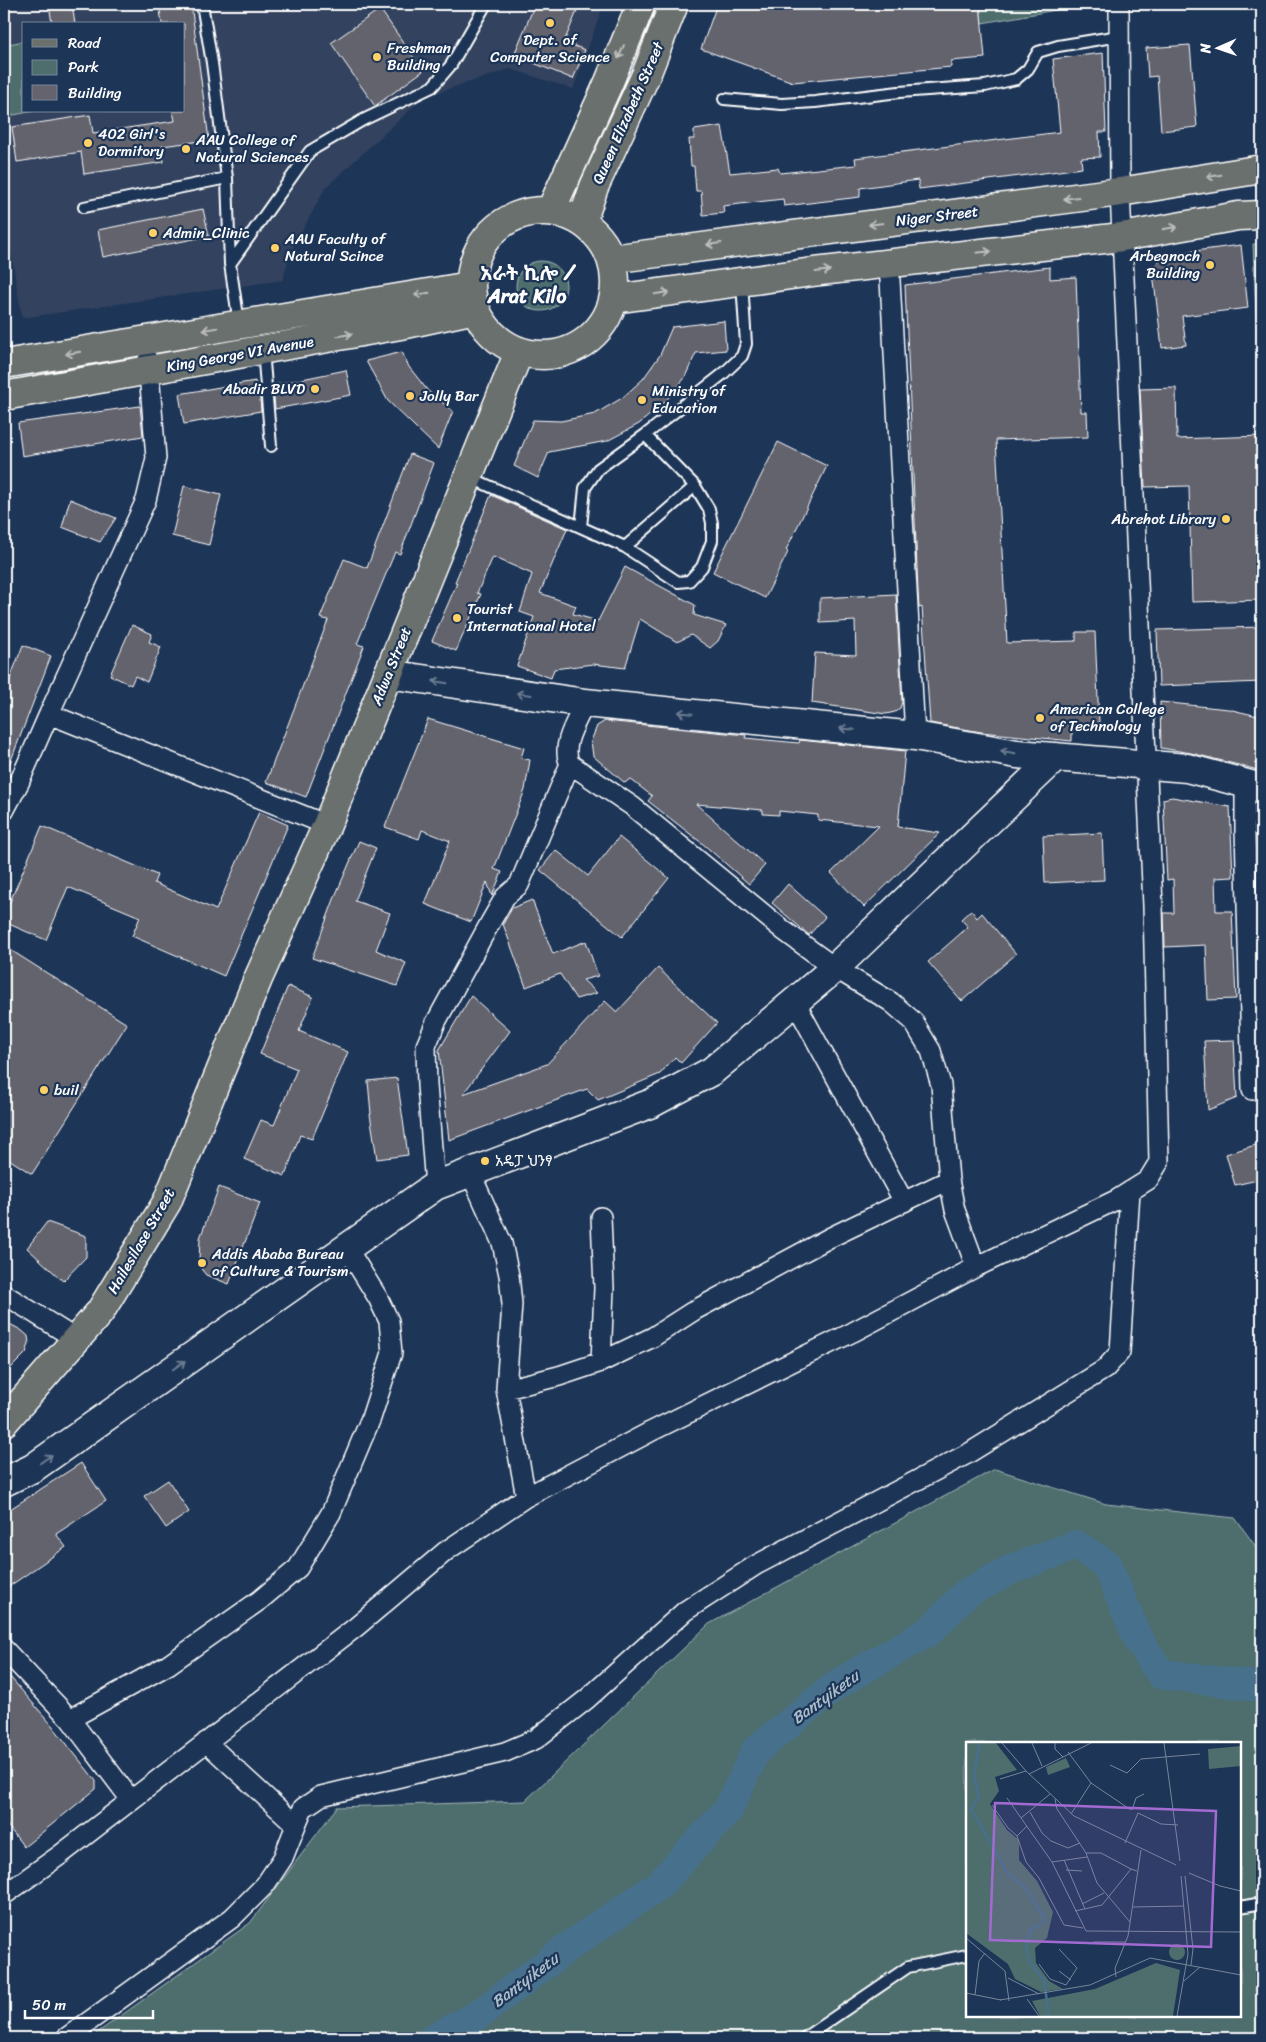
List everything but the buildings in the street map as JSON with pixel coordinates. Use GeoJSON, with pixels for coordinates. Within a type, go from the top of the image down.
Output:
{"type":"FeatureCollection","features":[{"type":"Feature","properties":{"kind":"main road","name":"Queen Elizabeth Street"},"geometry":{"type":"LineString","coordinates":[[550,210],[609,82],[641,4]]}},
{"type":"Feature","properties":{"kind":"main road","name":"Queen Elizabeth Street"},"geometry":{"type":"LineString","coordinates":[[582,222],[594,187],[646,75],[674,4]]}},
{"type":"Feature","properties":{"kind":"main road","name":"Niger Street"},"geometry":{"type":"LineString","coordinates":[[611,259],[1120,192],[1262,169]]}},
{"type":"Feature","properties":{"kind":"main road"},"geometry":{"type":"LineString","coordinates":[[533,210],[550,210],[569,215],[582,222],[601,239],[611,259],[614,279],[614,299],[609,314],[597,332],[580,346],[562,354],[540,356],[520,352],[500,343],[485,328],[472,298],[472,267],[480,246],[494,229],[512,216],[533,210]]}},
{"type":"Feature","properties":{"kind":"main road"},"geometry":{"type":"LineString","coordinates":[[614,299],[889,262],[1122,237],[1238,216],[1262,214]]}},
{"type":"Feature","properties":{"kind":"main road","name":"King George VI Avenue"},"geometry":{"type":"LineString","coordinates":[[4,364],[240,325],[472,298]]}},
{"type":"Feature","properties":{"kind":"main road","name":"King George VI Avenue"},"geometry":{"type":"LineString","coordinates":[[4,396],[406,324],[472,298]]}},
{"type":"Feature","properties":{"kind":"main road","name":"Adwa Street"},"geometry":{"type":"LineString","coordinates":[[258,979],[327,825],[520,352]]}},
{"type":"Feature","properties":{"kind":"main road","name":"Hailesilase Street"},"geometry":{"type":"LineString","coordinates":[[4,1422],[100,1312],[167,1202],[258,979]]}},
{"type":"Feature","properties":{"kind":"street"},"geometry":{"type":"LineString","coordinates":[[4,1894],[60,1855],[356,1627],[446,1551],[526,1497],[650,1432],[853,1332],[976,1267],[1116,1200],[1148,1180],[1159,1162],[1153,906],[1120,192],[1119,4]]}},
{"type":"Feature","properties":{"kind":"street"},"geometry":{"type":"LineString","coordinates":[[889,262],[915,736]]}},
{"type":"Feature","properties":{"kind":"street"},"geometry":{"type":"LineString","coordinates":[[4,811],[21,778],[146,500],[156,458],[150,370],[144,340]]}},
{"type":"Feature","properties":{"kind":"street"},"geometry":{"type":"LineString","coordinates":[[388,674],[585,703],[915,736],[1017,754],[1187,768],[1254,786],[1245,830],[1252,1090]]}},
{"type":"Feature","properties":{"kind":"street"},"geometry":{"type":"LineString","coordinates":[[585,703],[568,739],[565,755],[570,764],[632,806],[784,930],[835,968],[891,1002],[913,1021],[931,1051],[941,1085],[949,1180],[956,1210],[976,1267]]}},
{"type":"Feature","properties":{"kind":"street"},"geometry":{"type":"LineString","coordinates":[[49,714],[327,825]]}},
{"type":"Feature","properties":{"kind":"street"},"geometry":{"type":"LineString","coordinates":[[4,1482],[33,1468],[435,1186],[652,1103],[712,1071],[835,968],[1056,757]]}},
{"type":"Feature","properties":{"kind":"street"},"geometry":{"type":"LineString","coordinates":[[435,1186],[426,1085],[426,1046],[436,1022],[505,897],[519,885],[570,764]]}},
{"type":"Feature","properties":{"kind":"street"},"geometry":{"type":"LineString","coordinates":[[4,787],[8,790],[14,787],[21,778]]}},
{"type":"Feature","properties":{"kind":"street"},"geometry":{"type":"LineString","coordinates":[[795,1002],[904,1202]]}},
{"type":"Feature","properties":{"kind":"street"},"geometry":{"type":"LineString","coordinates":[[470,1172],[502,1243],[510,1275],[512,1304],[506,1389],[526,1497]]}},
{"type":"Feature","properties":{"kind":"street"},"geometry":{"type":"LineString","coordinates":[[506,1389],[560,1376],[601,1362],[653,1337],[695,1310],[829,1238],[949,1180]]}},
{"type":"Feature","properties":{"kind":"street"},"geometry":{"type":"LineString","coordinates":[[66,2038],[232,1918],[266,1884],[283,1858],[303,1808],[321,1796],[505,1752],[536,1739],[587,1699],[685,1611],[756,1565],[969,1453],[1105,1369],[1120,1352],[1130,1191]]}},
{"type":"Feature","properties":{"kind":"street"},"geometry":{"type":"LineString","coordinates":[[601,1217],[604,1288],[601,1362]]}},
{"type":"Feature","properties":{"kind":"street"},"geometry":{"type":"LineString","coordinates":[[70,1720],[168,1665],[260,1600],[298,1568],[331,1513],[371,1418],[392,1353],[389,1322],[378,1298],[347,1248]]}},
{"type":"Feature","properties":{"kind":"street"},"geometry":{"type":"LineString","coordinates":[[4,1294],[77,1340]]}},
{"type":"Feature","properties":{"kind":"street"},"geometry":{"type":"LineString","coordinates":[[4,1649],[70,1720],[131,1800]]}},
{"type":"Feature","properties":{"kind":"street"},"geometry":{"type":"LineString","coordinates":[[206,1742],[296,1825]]}},
{"type":"Feature","properties":{"kind":"lane"},"geometry":{"type":"LineString","coordinates":[[202,4],[212,63],[227,178],[230,264],[240,325]]}},
{"type":"Feature","properties":{"kind":"lane"},"geometry":{"type":"LineString","coordinates":[[230,264],[310,150],[363,120],[432,87],[451,65],[486,4]]}},
{"type":"Feature","properties":{"kind":"lane"},"geometry":{"type":"LineString","coordinates":[[724,99],[782,104],[899,92],[985,86],[1016,79],[1028,69],[1038,52],[1058,46],[1119,36]]}},
{"type":"Feature","properties":{"kind":"lane"},"geometry":{"type":"LineString","coordinates":[[84,207],[227,178]]}},
{"type":"Feature","properties":{"kind":"lane"},"geometry":{"type":"LineString","coordinates":[[581,527],[585,488],[598,469],[723,374],[742,356],[746,344],[742,281]]}},
{"type":"Feature","properties":{"kind":"lane"},"geometry":{"type":"LineString","coordinates":[[263,349],[271,446]]}},
{"type":"Feature","properties":{"kind":"lane"},"geometry":{"type":"LineString","coordinates":[[468,476],[624,547],[678,582],[689,581],[702,567],[712,541],[712,523],[708,509],[695,486],[645,435]]}},
{"type":"Feature","properties":{"kind":"lane"},"geometry":{"type":"LineString","coordinates":[[624,547],[695,486]]}},
{"type":"Feature","properties":{"kind":"lane"},"geometry":{"type":"LineString","coordinates":[[1241,1907],[1262,1903]]}},
{"type":"Feature","properties":{"kind":"lane"},"geometry":{"type":"LineString","coordinates":[[804,2038],[908,1967],[966,1955]]}},
{"type":"Feature","properties":{"kind":"shaded area","name":"AAU College of Natural Sciences"},"geometry":{"type":"Polygon","coordinates":[[[4,4],[604,4],[573,89],[510,69],[424,97],[326,187],[290,253],[283,280],[22,318],[4,210],[4,4]]]}},
{"type":"Feature","properties":{"kind":"green space"},"geometry":{"type":"Polygon","coordinates":[[[980,4],[1090,4],[982,23],[980,4]]]}},
{"type":"Feature","properties":{"kind":"green space"},"geometry":{"type":"Polygon","coordinates":[[[22,41],[22,112],[29,112],[9,116],[4,87],[4,45],[22,41]]]}},
{"type":"Feature","properties":{"kind":"green space"},"geometry":{"type":"Polygon","coordinates":[[[1253,244],[1262,244],[1262,385],[1259,385],[1253,244]]]}},
{"type":"Feature","properties":{"kind":"green space"},"geometry":{"type":"Polygon","coordinates":[[[536,261],[546,261],[559,268],[566,281],[566,291],[559,304],[546,311],[536,311],[527,307],[520,300],[516,291],[516,281],[520,272],[527,265],[536,261]]]}},
{"type":"Feature","properties":{"kind":"green space"},"geometry":{"type":"Polygon","coordinates":[[[995,1469],[1106,1504],[1235,1518],[1262,1555],[1262,2038],[90,2038],[250,1923],[337,1807],[525,1801],[709,1624],[995,1469]]]}},
{"type":"Feature","properties":{"kind":"waterway","name":"Bantyiketu"},"geometry":{"type":"LineString","coordinates":[[434,2038],[478,2015],[575,1942],[658,1886],[728,1810],[756,1750],[839,1683],[930,1631],[965,1594],[1014,1568],[1076,1545],[1107,1565],[1138,1639],[1161,1674],[1262,1687]]}},
{"type":"Feature","properties":{"kind":"place","name":"Dept. of Computer Science"},"geometry":{"type":"Point","coordinates":[550,23]}},
{"type":"Feature","properties":{"kind":"place","name":"Freshman Building"},"geometry":{"type":"Point","coordinates":[377,57]}},
{"type":"Feature","properties":{"kind":"place","name":"402 Girl's Dormitory"},"geometry":{"type":"Point","coordinates":[88,143]}},
{"type":"Feature","properties":{"kind":"place","name":"AAU College of Natural Sciences"},"geometry":{"type":"Point","coordinates":[186,149]}},
{"type":"Feature","properties":{"kind":"place","name":"Admin_Clinic"},"geometry":{"type":"Point","coordinates":[153,233]}},
{"type":"Feature","properties":{"kind":"place","name":"AAU Faculty of Natural Scince"},"geometry":{"type":"Point","coordinates":[275,248]}},
{"type":"Feature","properties":{"kind":"place","name":"Arbegnoch Building"},"geometry":{"type":"Point","coordinates":[1210,265]}},
{"type":"Feature","properties":{"kind":"place","name":"Abadir BLVD"},"geometry":{"type":"Point","coordinates":[315,389]}},
{"type":"Feature","properties":{"kind":"place","name":"Jolly Bar"},"geometry":{"type":"Point","coordinates":[410,396]}},
{"type":"Feature","properties":{"kind":"place","name":"Ministry of Education"},"geometry":{"type":"Point","coordinates":[642,400]}},
{"type":"Feature","properties":{"kind":"place","name":"Abrehot Library"},"geometry":{"type":"Point","coordinates":[1226,519]}},
{"type":"Feature","properties":{"kind":"place","name":"Tourist International Hotel"},"geometry":{"type":"Point","coordinates":[457,618]}},
{"type":"Feature","properties":{"kind":"place","name":"American College of Technology"},"geometry":{"type":"Point","coordinates":[1040,718]}},
{"type":"Feature","properties":{"kind":"place","name":"buil"},"geometry":{"type":"Point","coordinates":[44,1090]}},
{"type":"Feature","properties":{"kind":"place","name":"አዴፓ ህንፃ"},"geometry":{"type":"Point","coordinates":[485,1161]}},
{"type":"Feature","properties":{"kind":"place","name":"Addis Ababa Bureau of Culture & Tourism"},"geometry":{"type":"Point","coordinates":[202,1263]}},
{"type":"Feature","properties":{"kind":"district","name":"አራት ኪሎ / Arat Kilo"},"geometry":{"type":"Point","coordinates":[527,284]}}]}
